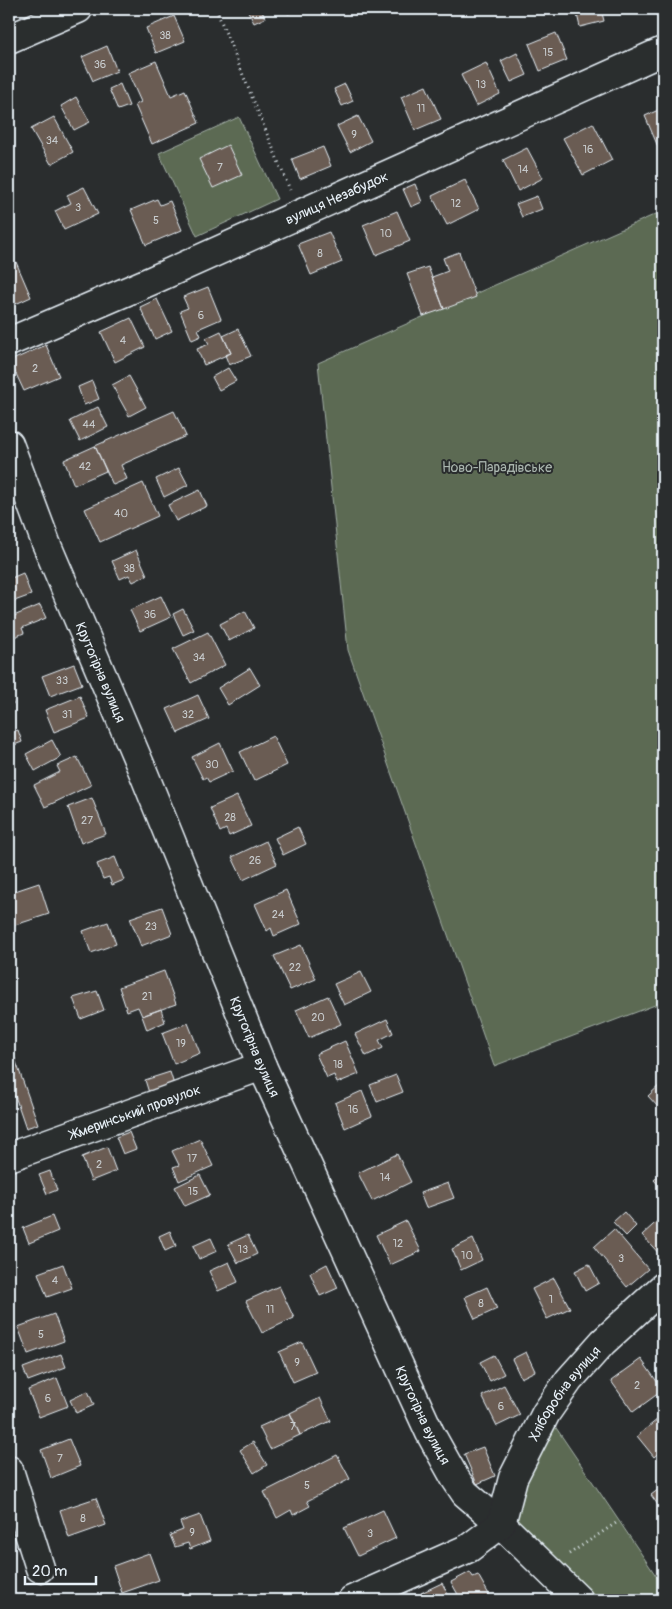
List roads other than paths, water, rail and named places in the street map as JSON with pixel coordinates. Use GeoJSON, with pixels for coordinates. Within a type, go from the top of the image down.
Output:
{"type":"FeatureCollection","features":[{"type":"Feature","properties":{"kind":"street"},"geometry":{"type":"LineString","coordinates":[[9,39],[78,9]]}},
{"type":"Feature","properties":{"kind":"street","name":"вулиця Незабудок"},"geometry":{"type":"LineString","coordinates":[[9,342],[153,280],[663,51]]}},
{"type":"Feature","properties":{"kind":"street","name":"Крутогірна вулиця"},"geometry":{"type":"LineString","coordinates":[[9,444],[46,542],[144,774],[262,1066],[430,1433],[465,1493],[548,1568],[579,1600]]}},
{"type":"Feature","properties":{"kind":"street","name":"Жмеринський провулок"},"geometry":{"type":"LineString","coordinates":[[9,1158],[262,1066]]}},
{"type":"Feature","properties":{"kind":"street","name":"Хліборобна вулиця"},"geometry":{"type":"LineString","coordinates":[[501,1524],[512,1478],[546,1413],[569,1380],[603,1342],[663,1287]]}},
{"type":"Feature","properties":{"kind":"street"},"geometry":{"type":"LineString","coordinates":[[9,1470],[40,1568]]}},
{"type":"Feature","properties":{"kind":"street"},"geometry":{"type":"LineString","coordinates":[[352,1600],[469,1548],[501,1524]]}},
{"type":"Feature","properties":{"kind":"park label","name":"Ново-Парадівське"},"geometry":{"type":"Point","coordinates":[497,467]}}]}
